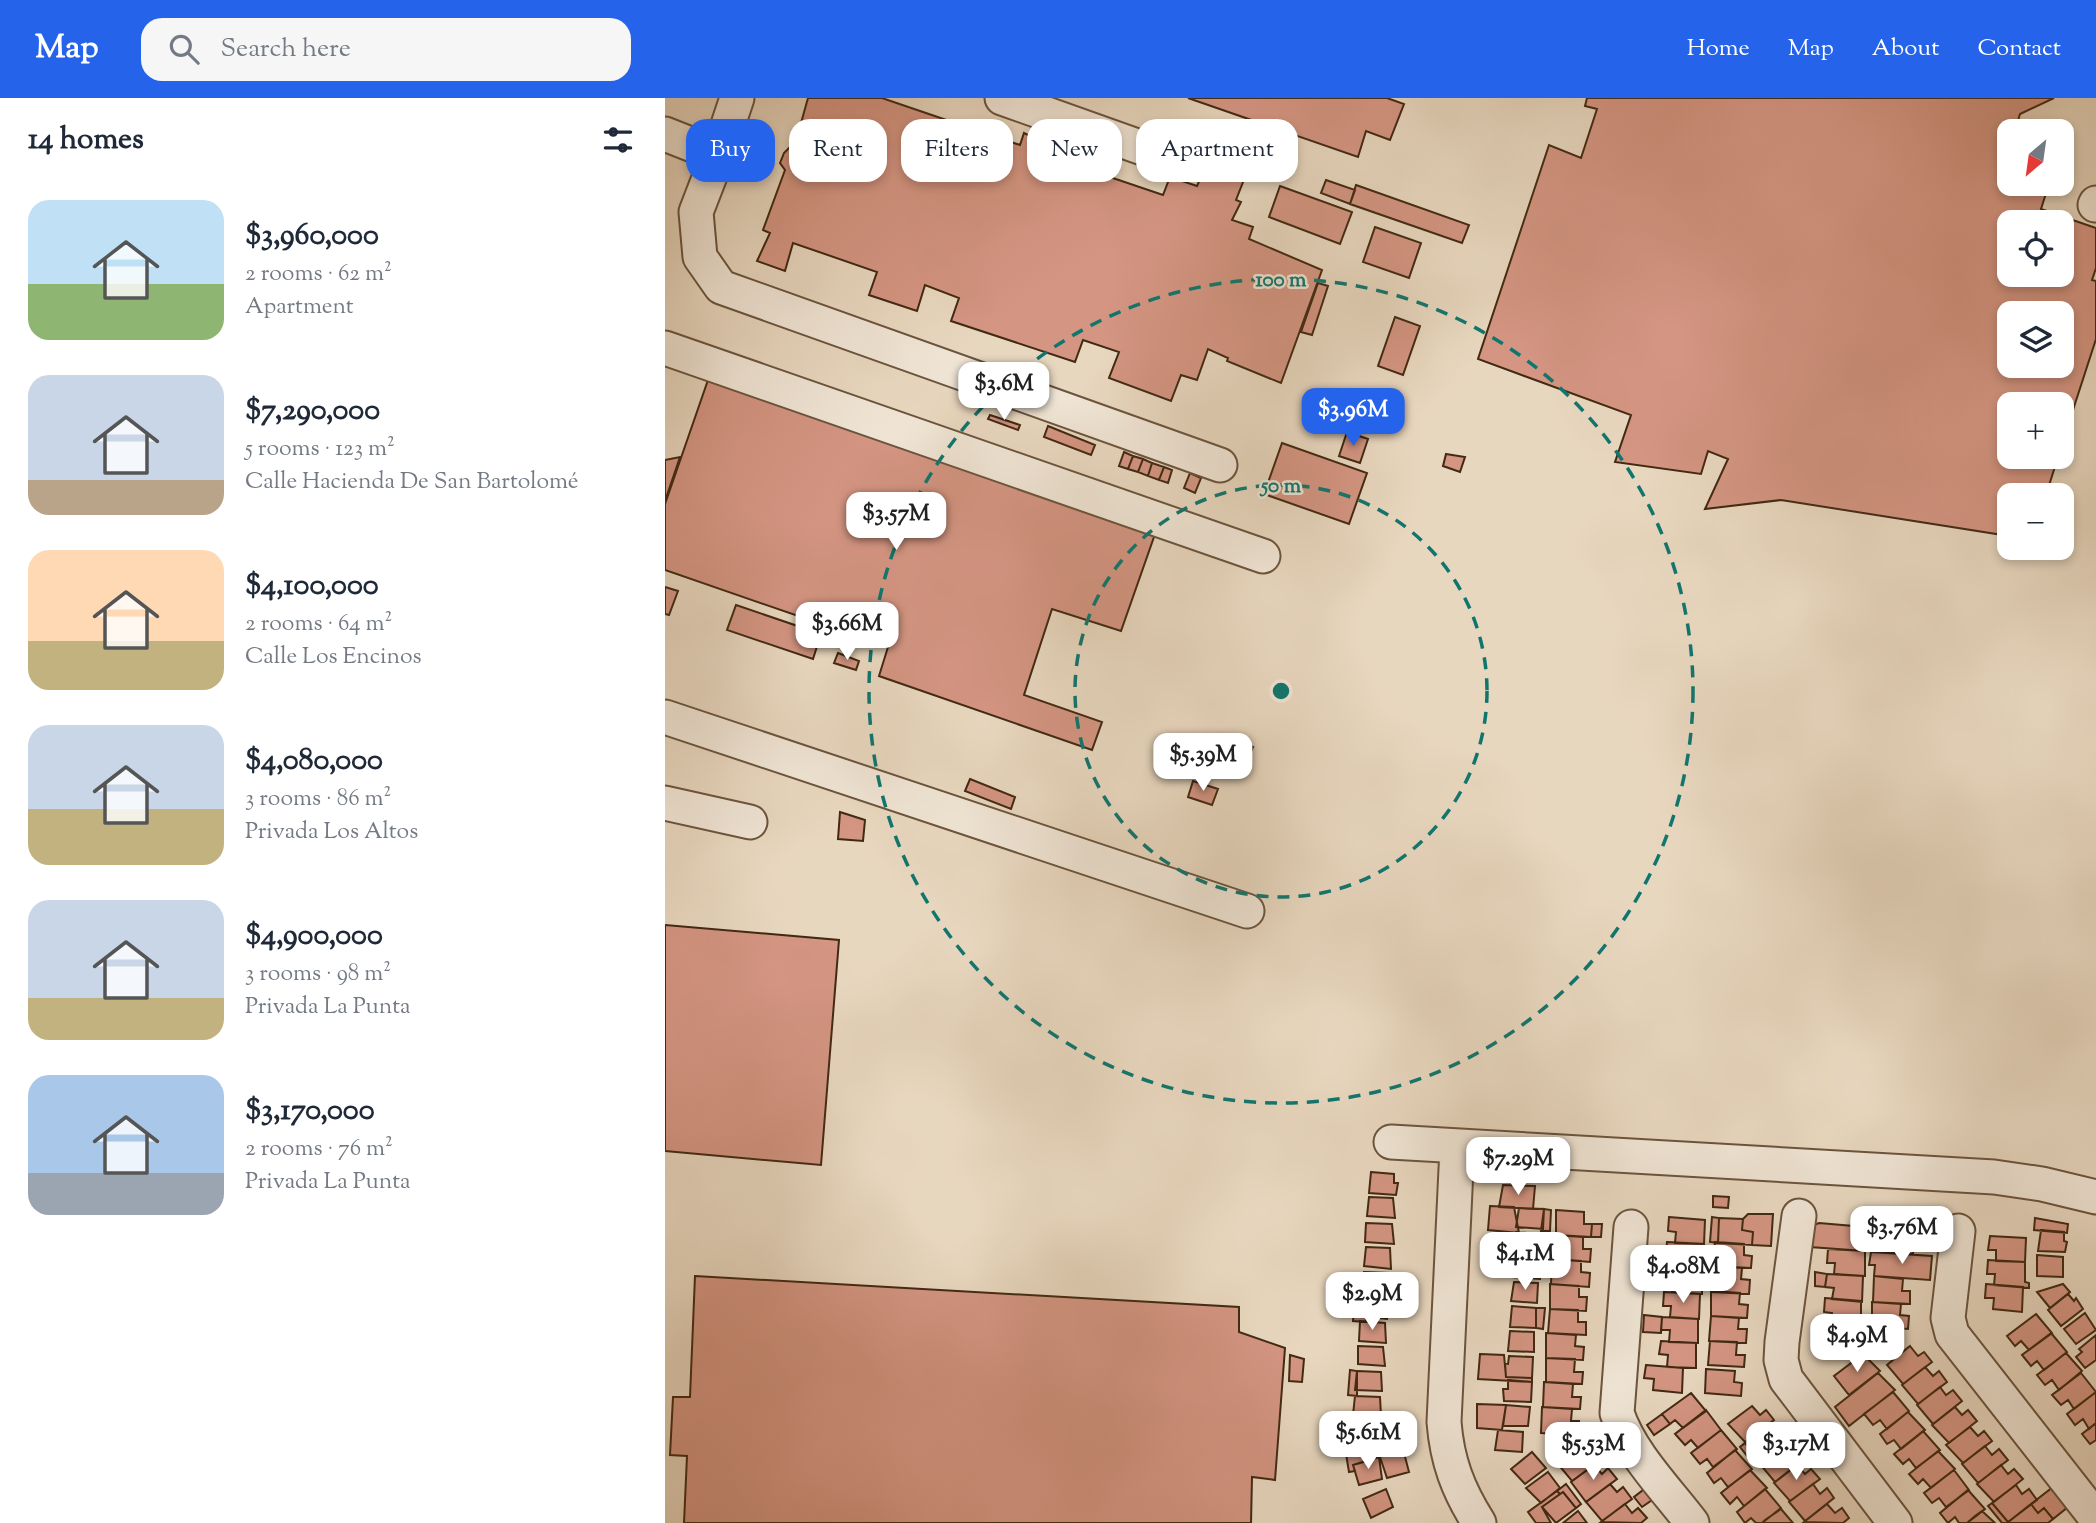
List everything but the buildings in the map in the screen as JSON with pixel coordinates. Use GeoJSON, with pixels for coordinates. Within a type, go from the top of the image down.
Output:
{"type":"FeatureCollection","features":[{"type":"Feature","properties":{"kind":"street"},"geometry":{"type":"LineString","coordinates":[[730,119],[737,98]]}},
{"type":"Feature","properties":{"kind":"street"},"geometry":{"type":"LineString","coordinates":[[1002,98],[1136,146]]}},
{"type":"Feature","properties":{"kind":"street"},"geometry":{"type":"LineString","coordinates":[[665,134],[686,142]]}},
{"type":"Feature","properties":{"kind":"street"},"geometry":{"type":"LineString","coordinates":[[708,182],[696,212],[700,257],[721,287],[1220,465]]}},
{"type":"Feature","properties":{"kind":"street"},"geometry":{"type":"LineString","coordinates":[[665,348],[1263,556]]}},
{"type":"Feature","properties":{"kind":"street"},"geometry":{"type":"LineString","coordinates":[[665,717],[1247,911]]}},
{"type":"Feature","properties":{"kind":"street"},"geometry":{"type":"LineString","coordinates":[[665,803],[750,822]]}},
{"type":"Feature","properties":{"kind":"street"},"geometry":{"type":"LineString","coordinates":[[1391,1142],[1994,1177],[2042,1184],[2096,1197]]}},
{"type":"Feature","properties":{"kind":"street"},"geometry":{"type":"LineString","coordinates":[[1457,1147],[1444,1422],[1446,1454],[1459,1490],[1479,1523]]}},
{"type":"Feature","properties":{"kind":"street"},"geometry":{"type":"LineString","coordinates":[[1799,1216],[1782,1342],[1781,1360],[1786,1379],[1895,1523]]}},
{"type":"Feature","properties":{"kind":"street"},"geometry":{"type":"LineString","coordinates":[[1631,1227],[1617,1413],[1621,1427],[1633,1445],[1692,1523]]}},
{"type":"Feature","properties":{"kind":"street"},"geometry":{"type":"LineString","coordinates":[[1958,1231],[1948,1318],[1952,1334],[2096,1518]]}}]}
